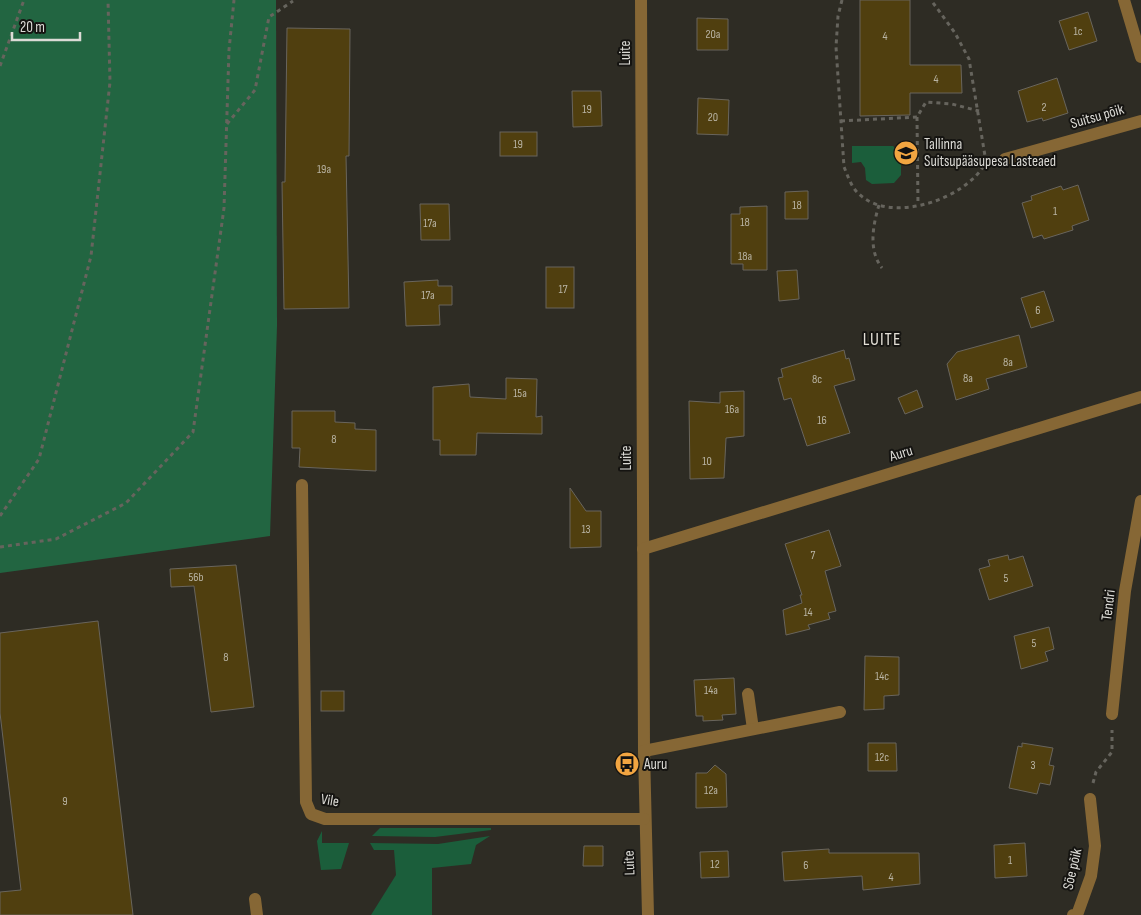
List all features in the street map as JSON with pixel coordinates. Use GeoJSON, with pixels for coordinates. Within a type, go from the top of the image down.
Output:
{"type":"FeatureCollection","features":[{"type":"Feature","properties":{"kind":"street","name":"Luite"},"geometry":{"type":"LineString","coordinates":[[641,0],[644,819],[648,915]]}},
{"type":"Feature","properties":{"kind":"street"},"geometry":{"type":"LineString","coordinates":[[1124,0],[1141,57]]}},
{"type":"Feature","properties":{"kind":"street","name":"Suitsu põik"},"geometry":{"type":"LineString","coordinates":[[1005,159],[1141,121]]}},
{"type":"Feature","properties":{"kind":"street","name":"Auru"},"geometry":{"type":"LineString","coordinates":[[643,549],[1141,397]]}},
{"type":"Feature","properties":{"kind":"street","name":"Vile"},"geometry":{"type":"LineString","coordinates":[[302,485],[306,802],[311,814],[325,819],[644,819]]}},
{"type":"Feature","properties":{"kind":"street","name":"Tendri"},"geometry":{"type":"LineString","coordinates":[[1112,714],[1125,591],[1141,501]]}},
{"type":"Feature","properties":{"kind":"street"},"geometry":{"type":"LineString","coordinates":[[748,694],[753,729]]}},
{"type":"Feature","properties":{"kind":"street"},"geometry":{"type":"LineString","coordinates":[[644,751],[840,712]]}},
{"type":"Feature","properties":{"kind":"street","name":"Söe põik"},"geometry":{"type":"LineString","coordinates":[[1075,915],[1091,876],[1095,846],[1090,799]]}},
{"type":"Feature","properties":{"kind":"street"},"geometry":{"type":"LineString","coordinates":[[255,899],[257,915]]}},
{"type":"Feature","properties":{"kind":"path"},"geometry":{"type":"LineString","coordinates":[[0,66],[24,0]]}},
{"type":"Feature","properties":{"kind":"path"},"geometry":{"type":"LineString","coordinates":[[0,516],[39,459],[92,256],[110,82],[108,0]]}},
{"type":"Feature","properties":{"kind":"path"},"geometry":{"type":"LineString","coordinates":[[0,547],[56,539],[126,503],[192,432],[224,208],[229,50],[234,0]]}},
{"type":"Feature","properties":{"kind":"path"},"geometry":{"type":"LineString","coordinates":[[842,0],[838,16],[836,47],[844,166],[850,182],[859,194],[879,205],[897,208],[918,205],[956,193],[982,170],[986,162],[969,59],[955,34],[931,0]]}},
{"type":"Feature","properties":{"kind":"path"},"geometry":{"type":"LineString","coordinates":[[227,125],[255,90],[269,17],[293,1]]}},
{"type":"Feature","properties":{"kind":"path"},"geometry":{"type":"LineString","coordinates":[[918,205],[917,117],[926,102],[952,104],[979,111]]}},
{"type":"Feature","properties":{"kind":"path"},"geometry":{"type":"LineString","coordinates":[[840,121],[917,117]]}},
{"type":"Feature","properties":{"kind":"path"},"geometry":{"type":"LineString","coordinates":[[879,205],[873,224],[874,251],[877,262],[882,268]]}},
{"type":"Feature","properties":{"kind":"path"},"geometry":{"type":"LineString","coordinates":[[1090,799],[1096,772],[1112,752],[1112,714]]}},
{"type":"Feature","properties":{"kind":"green space"},"geometry":{"type":"Polygon","coordinates":[[[0,0],[276,0],[277,326],[270,536],[0,573],[0,0]]]}},
{"type":"Feature","properties":{"kind":"green space"},"geometry":{"type":"Polygon","coordinates":[[[852,146],[893,146],[901,153],[901,175],[894,183],[872,184],[866,180],[865,168],[861,162],[852,163],[852,146]]]}},
{"type":"Feature","properties":{"kind":"green space"},"geometry":{"type":"Polygon","coordinates":[[[380,828],[491,828],[491,830],[435,837],[372,836],[380,828]]]}},
{"type":"Feature","properties":{"kind":"green space"},"geometry":{"type":"Polygon","coordinates":[[[322,831],[322,843],[349,843],[341,869],[321,870],[317,841],[322,831]]]}},
{"type":"Feature","properties":{"kind":"green space"},"geometry":{"type":"Polygon","coordinates":[[[490,836],[476,845],[471,864],[432,868],[432,915],[371,915],[396,875],[394,850],[374,850],[370,843],[438,844],[490,836]]]}},
{"type":"Feature","properties":{"kind":"building"},"geometry":{"type":"Polygon","coordinates":[[[860,0],[910,0],[910,65],[961,65],[962,93],[910,93],[910,115],[860,116],[860,0]]]}},
{"type":"Feature","properties":{"kind":"building"},"geometry":{"type":"Polygon","coordinates":[[[1088,12],[1097,41],[1069,50],[1059,21],[1088,12]]]}},
{"type":"Feature","properties":{"kind":"building"},"geometry":{"type":"Polygon","coordinates":[[[697,18],[728,19],[728,50],[697,50],[697,18]]]}},
{"type":"Feature","properties":{"kind":"building"},"geometry":{"type":"Polygon","coordinates":[[[287,28],[350,29],[349,156],[346,156],[349,308],[284,309],[282,182],[285,182],[287,28]]]}},
{"type":"Feature","properties":{"kind":"building"},"geometry":{"type":"Polygon","coordinates":[[[1057,78],[1068,113],[1043,121],[1042,118],[1027,122],[1018,91],[1057,78]]]}},
{"type":"Feature","properties":{"kind":"building"},"geometry":{"type":"Polygon","coordinates":[[[572,91],[601,91],[602,126],[573,127],[572,91]]]}},
{"type":"Feature","properties":{"kind":"building"},"geometry":{"type":"Polygon","coordinates":[[[698,98],[729,100],[728,135],[697,134],[698,98]]]}},
{"type":"Feature","properties":{"kind":"building"},"geometry":{"type":"Polygon","coordinates":[[[500,132],[537,132],[537,156],[500,156],[500,132]]]}},
{"type":"Feature","properties":{"kind":"building"},"geometry":{"type":"Polygon","coordinates":[[[1078,185],[1089,220],[1072,226],[1073,230],[1044,239],[1042,235],[1033,238],[1022,203],[1032,200],[1031,196],[1061,186],[1063,190],[1078,185]]]}},
{"type":"Feature","properties":{"kind":"building"},"geometry":{"type":"Polygon","coordinates":[[[808,191],[808,219],[785,219],[785,192],[808,191]]]}},
{"type":"Feature","properties":{"kind":"building"},"geometry":{"type":"Polygon","coordinates":[[[420,204],[449,204],[450,240],[421,240],[420,204]]]}},
{"type":"Feature","properties":{"kind":"building"},"geometry":{"type":"Polygon","coordinates":[[[767,206],[767,270],[743,270],[743,264],[731,264],[731,214],[740,214],[740,207],[767,206]]]}},
{"type":"Feature","properties":{"kind":"building"},"geometry":{"type":"Polygon","coordinates":[[[546,267],[574,267],[574,308],[546,308],[546,267]]]}},
{"type":"Feature","properties":{"kind":"building"},"geometry":{"type":"Polygon","coordinates":[[[797,270],[799,299],[779,301],[777,271],[797,270]]]}},
{"type":"Feature","properties":{"kind":"building"},"geometry":{"type":"Polygon","coordinates":[[[438,280],[438,286],[452,286],[452,305],[439,305],[440,325],[406,326],[404,282],[438,280]]]}},
{"type":"Feature","properties":{"kind":"building"},"geometry":{"type":"Polygon","coordinates":[[[1044,291],[1054,321],[1031,328],[1021,298],[1044,291]]]}},
{"type":"Feature","properties":{"kind":"building"},"geometry":{"type":"Polygon","coordinates":[[[1019,335],[1027,367],[986,379],[989,389],[956,400],[947,364],[957,352],[1019,335]]]}},
{"type":"Feature","properties":{"kind":"building"},"geometry":{"type":"Polygon","coordinates":[[[844,350],[846,359],[849,358],[855,380],[834,386],[850,433],[807,446],[791,398],[784,400],[778,378],[783,377],[781,369],[844,350]]]}},
{"type":"Feature","properties":{"kind":"building"},"geometry":{"type":"Polygon","coordinates":[[[506,378],[537,379],[536,417],[542,416],[542,434],[477,433],[476,455],[440,455],[440,440],[433,440],[433,387],[469,384],[470,397],[506,399],[506,378]]]}},
{"type":"Feature","properties":{"kind":"building"},"geometry":{"type":"Polygon","coordinates":[[[917,390],[923,407],[905,414],[898,398],[917,390]]]}},
{"type":"Feature","properties":{"kind":"building"},"geometry":{"type":"Polygon","coordinates":[[[744,391],[744,436],[726,438],[724,478],[690,479],[689,401],[720,403],[720,392],[744,391]]]}},
{"type":"Feature","properties":{"kind":"building"},"geometry":{"type":"Polygon","coordinates":[[[292,411],[335,411],[335,422],[355,423],[355,429],[376,430],[376,471],[299,467],[300,448],[292,448],[292,411]]]}},
{"type":"Feature","properties":{"kind":"building"},"geometry":{"type":"Polygon","coordinates":[[[570,488],[586,511],[601,511],[601,547],[570,548],[570,488]]]}},
{"type":"Feature","properties":{"kind":"building"},"geometry":{"type":"Polygon","coordinates":[[[829,530],[841,566],[825,571],[836,611],[828,613],[830,619],[808,625],[810,629],[786,635],[783,610],[802,603],[800,595],[802,595],[785,544],[829,530]]]}},
{"type":"Feature","properties":{"kind":"building"},"geometry":{"type":"Polygon","coordinates":[[[1008,555],[1009,560],[1023,556],[1033,586],[989,600],[979,569],[990,566],[988,560],[1008,555]]]}},
{"type":"Feature","properties":{"kind":"building"},"geometry":{"type":"Polygon","coordinates":[[[236,565],[254,707],[211,712],[194,586],[171,587],[170,569],[236,565]]]}},
{"type":"Feature","properties":{"kind":"building"},"geometry":{"type":"Polygon","coordinates":[[[98,621],[133,915],[0,915],[0,892],[21,890],[0,713],[0,633],[98,621]]]}},
{"type":"Feature","properties":{"kind":"building"},"geometry":{"type":"Polygon","coordinates":[[[1049,627],[1054,649],[1045,652],[1048,661],[1021,669],[1014,636],[1049,627]]]}},
{"type":"Feature","properties":{"kind":"building"},"geometry":{"type":"Polygon","coordinates":[[[865,656],[899,657],[899,695],[884,696],[884,709],[864,710],[865,656]]]}},
{"type":"Feature","properties":{"kind":"building"},"geometry":{"type":"Polygon","coordinates":[[[734,678],[736,714],[722,715],[723,720],[703,721],[703,716],[696,716],[694,680],[734,678]]]}},
{"type":"Feature","properties":{"kind":"building"},"geometry":{"type":"Polygon","coordinates":[[[321,691],[344,691],[344,711],[321,711],[321,691]]]}},
{"type":"Feature","properties":{"kind":"building"},"geometry":{"type":"Polygon","coordinates":[[[868,743],[896,743],[897,771],[868,771],[868,743]]]}},
{"type":"Feature","properties":{"kind":"building"},"geometry":{"type":"Polygon","coordinates":[[[1022,743],[1053,748],[1049,765],[1054,766],[1050,785],[1040,783],[1037,794],[1009,788],[1018,746],[1022,747],[1022,743]]]}},
{"type":"Feature","properties":{"kind":"building"},"geometry":{"type":"Polygon","coordinates":[[[715,765],[726,774],[727,807],[696,808],[696,773],[707,773],[715,765]]]}},
{"type":"Feature","properties":{"kind":"building"},"geometry":{"type":"Polygon","coordinates":[[[1025,843],[1027,876],[995,878],[994,845],[1025,843]]]}},
{"type":"Feature","properties":{"kind":"building"},"geometry":{"type":"Polygon","coordinates":[[[584,846],[603,846],[603,866],[583,866],[584,846]]]}},
{"type":"Feature","properties":{"kind":"building"},"geometry":{"type":"Polygon","coordinates":[[[829,849],[829,853],[919,853],[920,884],[863,890],[862,876],[784,881],[782,852],[829,849]]]}},
{"type":"Feature","properties":{"kind":"building"},"geometry":{"type":"Polygon","coordinates":[[[728,851],[729,877],[701,878],[700,852],[728,851]]]}},
{"type":"Feature","properties":{"kind":"place","name":"Tallinna Suitsupääsupesa Lasteaed"},"geometry":{"type":"Point","coordinates":[906,153]}},
{"type":"Feature","properties":{"kind":"place","name":"Auru"},"geometry":{"type":"Point","coordinates":[627,764]}},
{"type":"Feature","properties":{"kind":"district","name":"LUITE"},"geometry":{"type":"Point","coordinates":[882,339]}}]}
